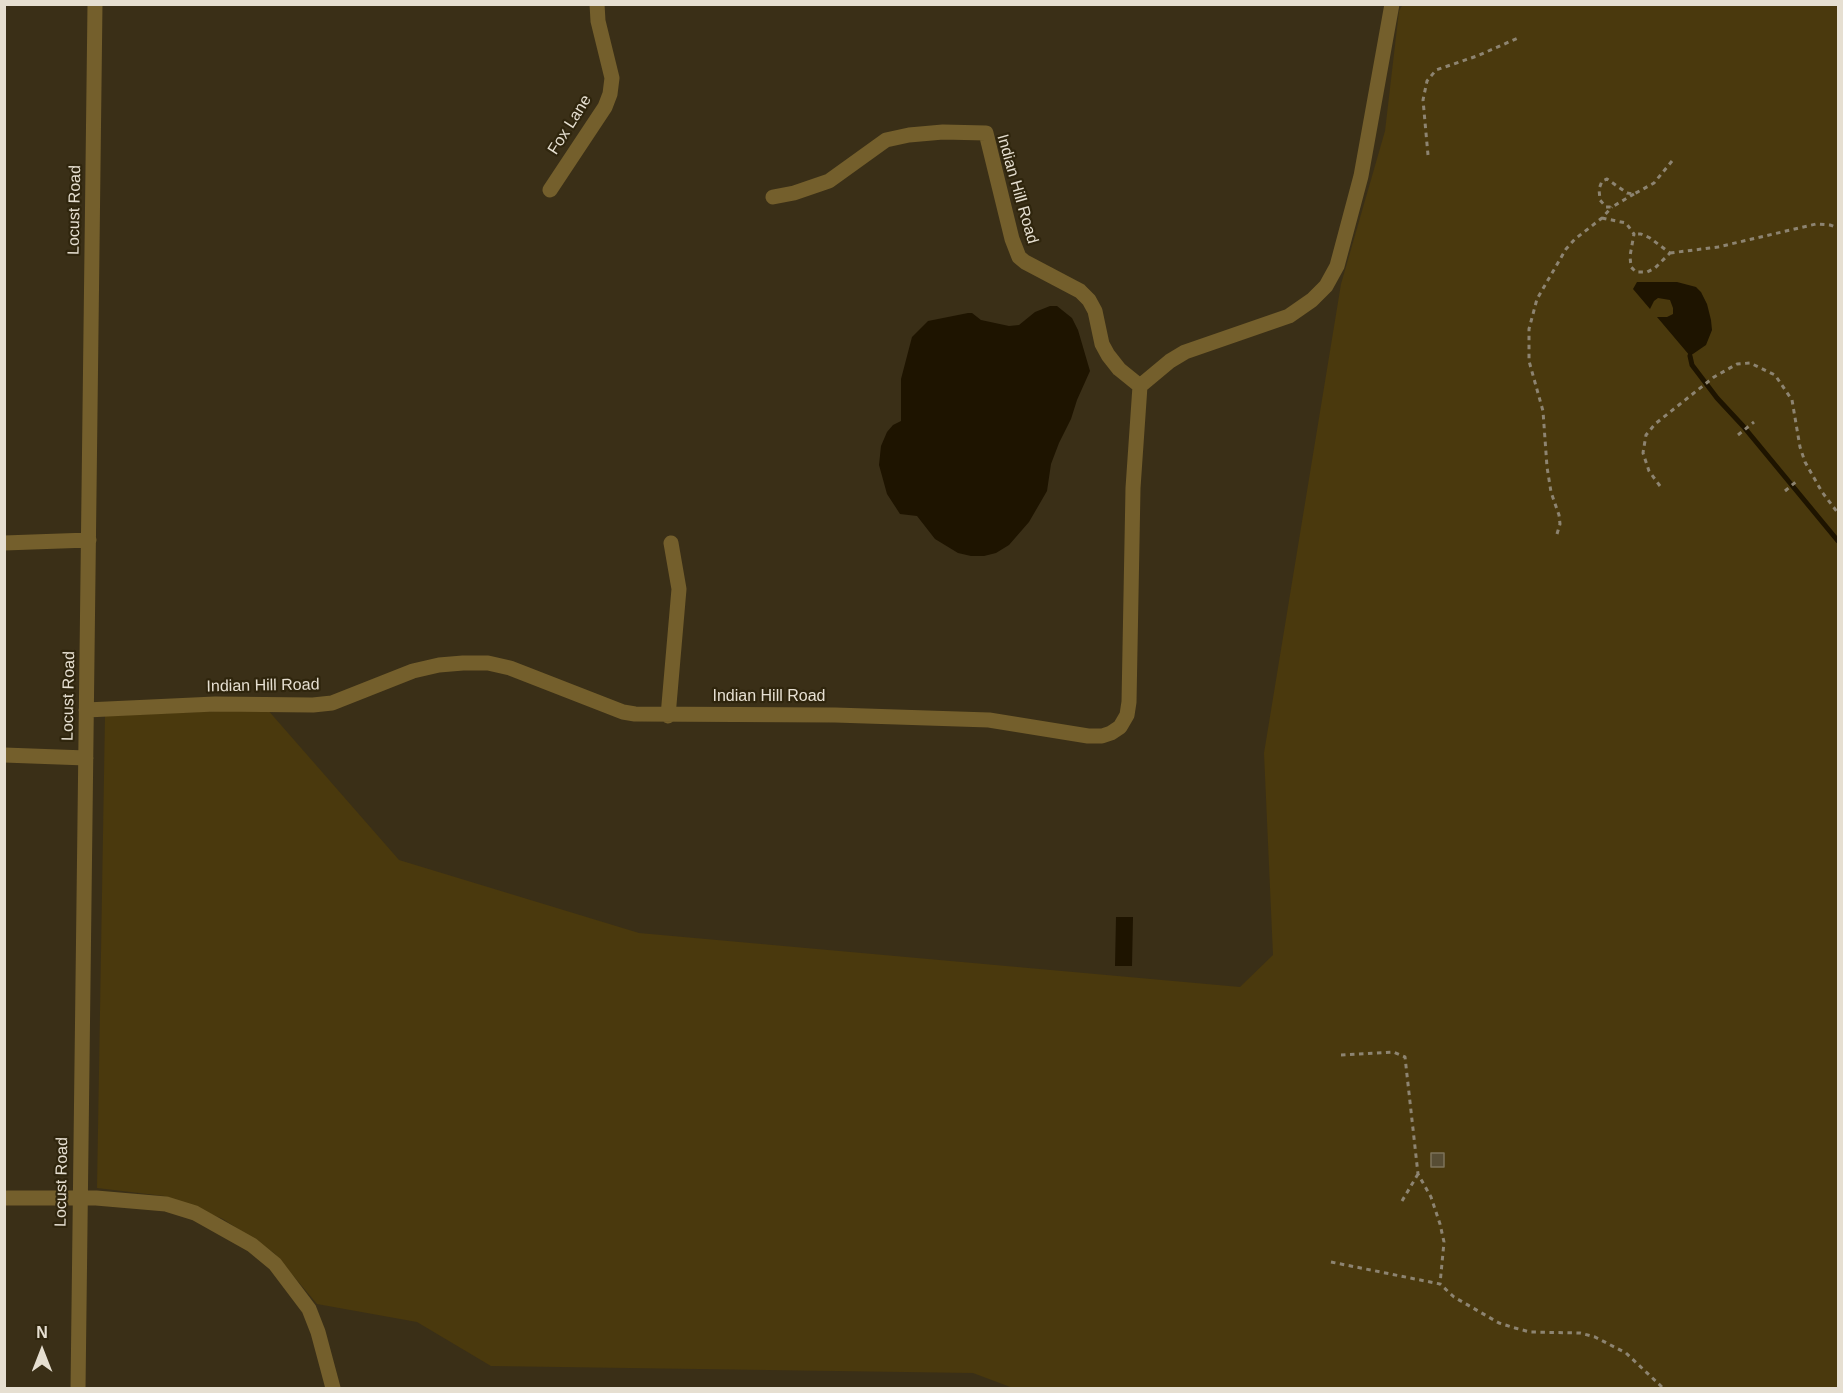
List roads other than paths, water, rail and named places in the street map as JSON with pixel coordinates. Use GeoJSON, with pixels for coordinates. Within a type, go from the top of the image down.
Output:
{"type":"FeatureCollection","features":[{"type":"Feature","properties":{"kind":"street","name":"Locust Road"},"geometry":{"type":"LineString","coordinates":[[78,1389],[95,4]]}},
{"type":"Feature","properties":{"kind":"street","name":"Fox Lane"},"geometry":{"type":"LineString","coordinates":[[550,190],[605,107],[610,94],[612,78],[598,21],[597,4]]}},
{"type":"Feature","properties":{"kind":"street"},"geometry":{"type":"LineString","coordinates":[[1140,386],[1170,361],[1185,352],[1289,316],[1312,300],[1326,286],[1337,266],[1361,176],[1392,4]]}},
{"type":"Feature","properties":{"kind":"street","name":"Indian Hill Road"},"geometry":{"type":"LineString","coordinates":[[86,710],[215,704],[313,705],[332,703],[413,671],[439,665],[488,663],[510,668],[622,712],[668,716],[835,715],[989,720],[1088,736],[1102,736],[1120,727],[1127,715],[1129,702],[1133,488],[1140,386],[1119,369],[1108,356],[1102,344],[1095,311],[1089,300],[1080,291],[1019,257],[1012,239],[986,133],[943,132],[886,140],[829,181],[812,188],[773,197]]}},
{"type":"Feature","properties":{"kind":"street"},"geometry":{"type":"LineString","coordinates":[[4,543],[88,540]]}},
{"type":"Feature","properties":{"kind":"street"},"geometry":{"type":"LineString","coordinates":[[668,716],[679,589],[671,543]]}},
{"type":"Feature","properties":{"kind":"street"},"geometry":{"type":"LineString","coordinates":[[4,755],[86,758]]}},
{"type":"Feature","properties":{"kind":"street"},"geometry":{"type":"LineString","coordinates":[[4,1198],[96,1198],[166,1204],[195,1213],[252,1245],[275,1264],[309,1309],[318,1332],[333,1389]]}},
{"type":"Feature","properties":{"kind":"waterway"},"geometry":{"type":"LineString","coordinates":[[1690,356],[1692,365],[1717,398],[1838,541]]}}]}
